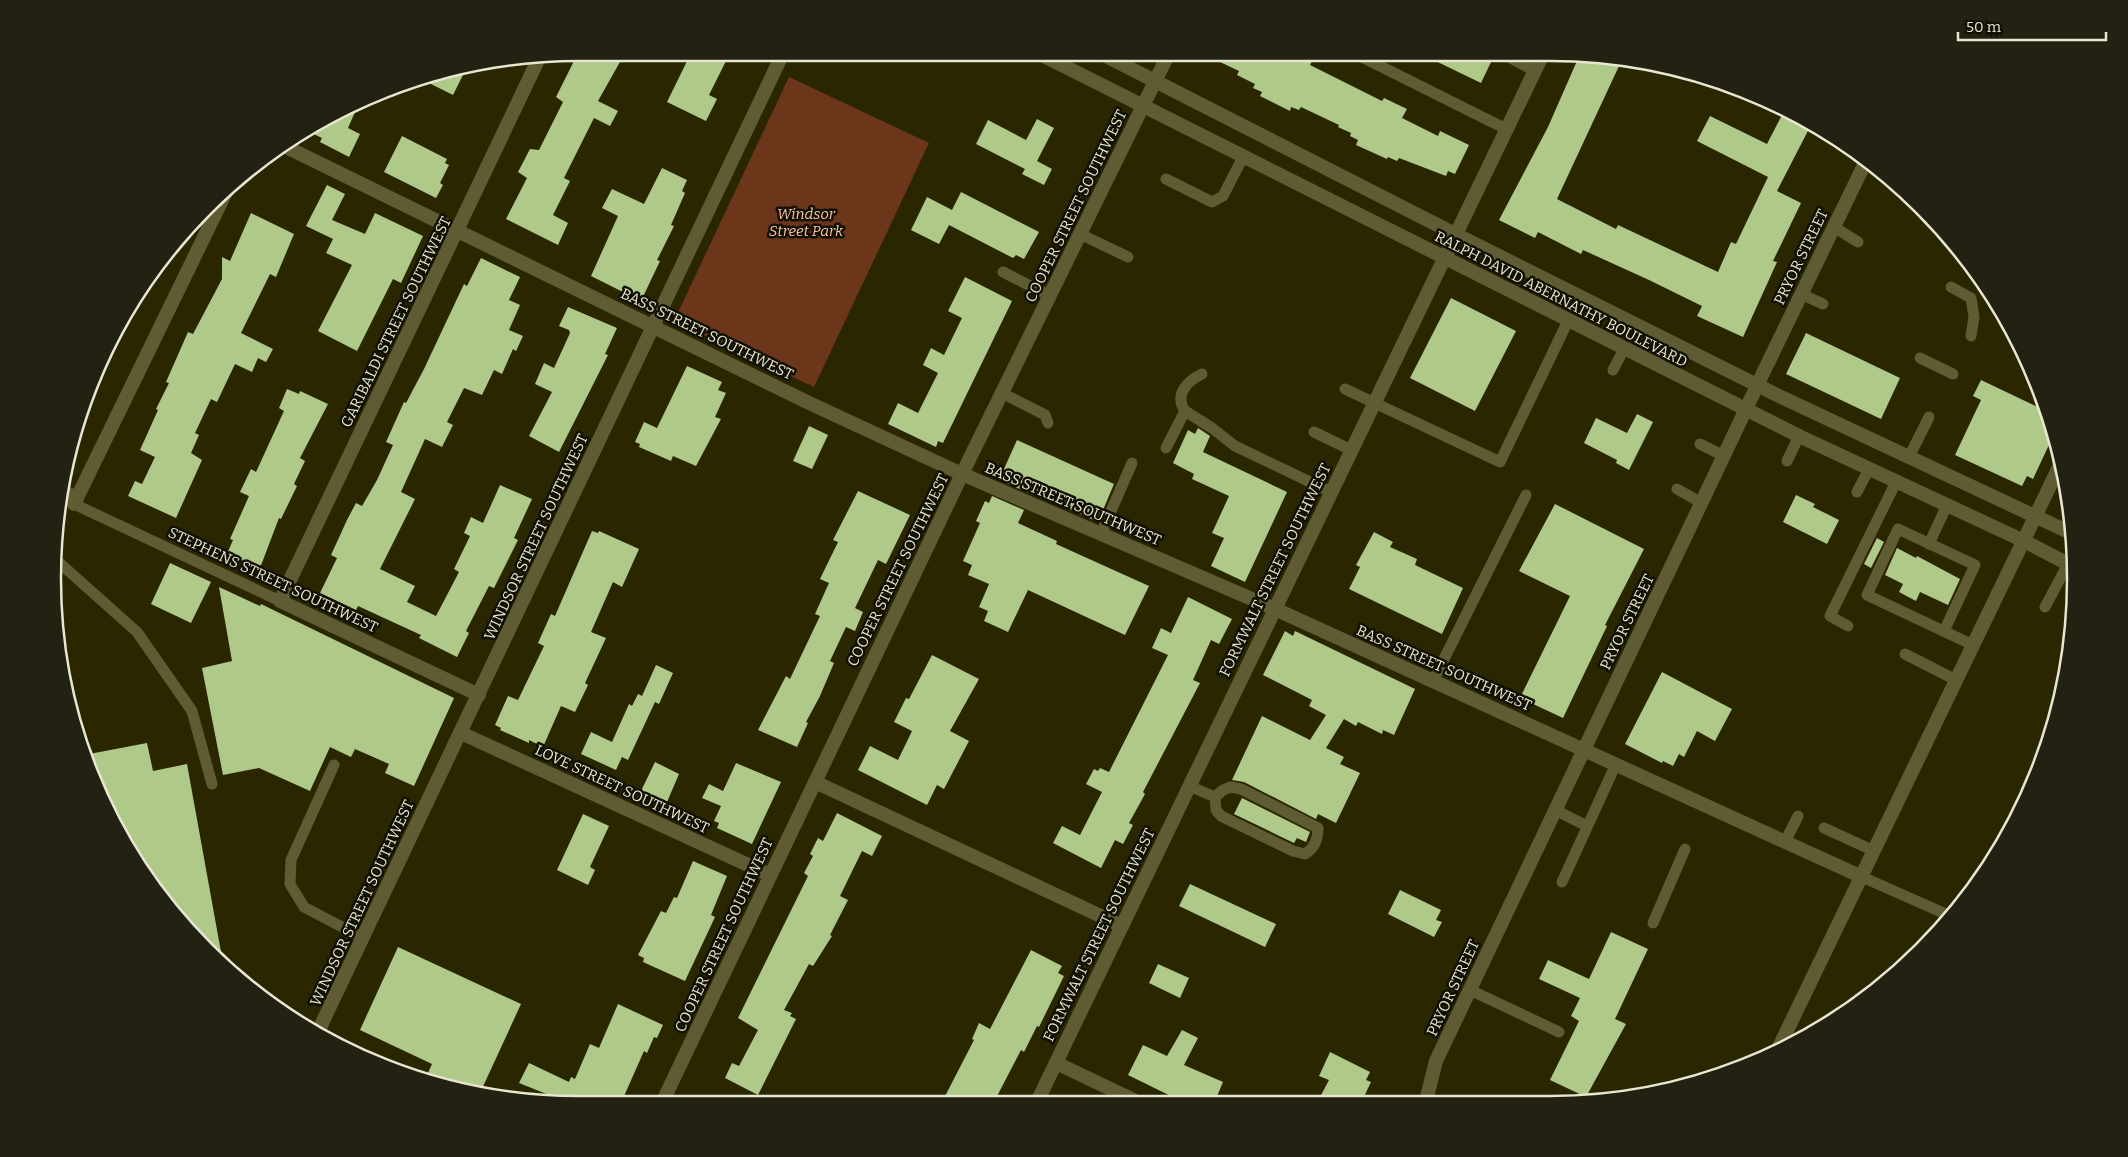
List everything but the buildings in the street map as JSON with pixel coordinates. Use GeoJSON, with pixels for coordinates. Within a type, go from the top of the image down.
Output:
{"type":"FeatureCollection","features":[{"type":"Feature","properties":{"kind":"street","name":"WINDSOR STREET SOUTHWEST"},"geometry":{"type":"LineString","coordinates":[[321,1026],[779,61]]}},
{"type":"Feature","properties":{"kind":"street","name":"RALPH DAVID ABERNATHY BOULEVARD"},"geometry":{"type":"LineString","coordinates":[[1054,61],[1746,410],[2024,541],[2067,564]]}},
{"type":"Feature","properties":{"kind":"street","name":"RALPH DAVID ABERNATHY BOULEVARD"},"geometry":{"type":"LineString","coordinates":[[1116,61],[1758,386],[2064,530]]}},
{"type":"Feature","properties":{"kind":"street","name":"COOPER STREET SOUTHWEST"},"geometry":{"type":"LineString","coordinates":[[665,1096],[962,474],[1165,61]]}},
{"type":"Feature","properties":{"kind":"street","name":"FORMWALT STREET SOUTHWEST"},"geometry":{"type":"LineString","coordinates":[[1040,1096],[1540,61]]}},
{"type":"Feature","properties":{"kind":"street","name":"GARIBALDI STREET SOUTHWEST"},"geometry":{"type":"LineString","coordinates":[[280,601],[537,63]]}},
{"type":"Feature","properties":{"kind":"street","name":"BASS STREET SOUTHWEST"},"geometry":{"type":"LineString","coordinates":[[290,149],[806,402],[962,474],[1275,609],[1860,876]]}},
{"type":"Feature","properties":{"kind":"street","name":"PRYOR STREET"},"geometry":{"type":"LineString","coordinates":[[1427,1096],[1436,1061],[1863,167]]}},
{"type":"Feature","properties":{"kind":"street"},"geometry":{"type":"LineString","coordinates":[[76,501],[218,208]]}},
{"type":"Feature","properties":{"kind":"street"},"geometry":{"type":"LineString","coordinates":[[1781,1040],[1872,850],[2057,477]]}},
{"type":"Feature","properties":{"kind":"street","name":"STEPHENS STREET SOUTHWEST"},"geometry":{"type":"LineString","coordinates":[[68,496],[76,501]]}},
{"type":"Feature","properties":{"kind":"street","name":"STEPHENS STREET SOUTHWEST"},"geometry":{"type":"LineString","coordinates":[[280,601],[479,694]]}},
{"type":"Feature","properties":{"kind":"street","name":"LOVE STREET SOUTHWEST"},"geometry":{"type":"LineString","coordinates":[[460,733],[770,875]]}},
{"type":"Feature","properties":{"kind":"street"},"geometry":{"type":"LineString","coordinates":[[815,782],[1122,926]]}},
{"type":"Feature","properties":{"kind":"street"},"geometry":{"type":"LineString","coordinates":[[1056,1063],[1125,1096]]}},
{"type":"Feature","properties":{"kind":"lane"},"geometry":{"type":"LineString","coordinates":[[1370,61],[1506,129]]}},
{"type":"Feature","properties":{"kind":"lane"},"geometry":{"type":"LineString","coordinates":[[1516,61],[1535,71]]}},
{"type":"Feature","properties":{"kind":"lane"},"geometry":{"type":"LineString","coordinates":[[1166,179],[1212,202],[1223,196],[1243,156]]}},
{"type":"Feature","properties":{"kind":"lane"},"geometry":{"type":"LineString","coordinates":[[1834,227],[1858,242]]}},
{"type":"Feature","properties":{"kind":"lane"},"geometry":{"type":"LineString","coordinates":[[1080,234],[1128,257]]}},
{"type":"Feature","properties":{"kind":"lane"},"geometry":{"type":"LineString","coordinates":[[1003,272],[1050,296]]}},
{"type":"Feature","properties":{"kind":"lane"},"geometry":{"type":"LineString","coordinates":[[1951,287],[1971,298],[1974,317],[1971,336]]}},
{"type":"Feature","properties":{"kind":"lane"},"geometry":{"type":"LineString","coordinates":[[1801,294],[1823,304]]}},
{"type":"Feature","properties":{"kind":"lane"},"geometry":{"type":"LineString","coordinates":[[1345,389],[1500,462],[1568,321]]}},
{"type":"Feature","properties":{"kind":"lane"},"geometry":{"type":"LineString","coordinates":[[1613,370],[1624,349]]}},
{"type":"Feature","properties":{"kind":"lane"},"geometry":{"type":"LineString","coordinates":[[1920,358],[1953,374]]}},
{"type":"Feature","properties":{"kind":"lane"},"geometry":{"type":"LineString","coordinates":[[1202,374],[1192,379],[1185,386],[1180,404],[1185,411],[1212,428],[1235,446],[1331,492]]}},
{"type":"Feature","properties":{"kind":"lane"},"geometry":{"type":"LineString","coordinates":[[1002,393],[1045,415],[1048,423]]}},
{"type":"Feature","properties":{"kind":"lane"},"geometry":{"type":"LineString","coordinates":[[1166,448],[1185,411]]}},
{"type":"Feature","properties":{"kind":"lane"},"geometry":{"type":"LineString","coordinates":[[1909,457],[1929,417]]}},
{"type":"Feature","properties":{"kind":"lane"},"geometry":{"type":"LineString","coordinates":[[1314,432],[1351,450]]}},
{"type":"Feature","properties":{"kind":"lane"},"geometry":{"type":"LineString","coordinates":[[1787,460],[1799,436]]}},
{"type":"Feature","properties":{"kind":"lane"},"geometry":{"type":"LineString","coordinates":[[1700,444],[1724,456]]}},
{"type":"Feature","properties":{"kind":"lane"},"geometry":{"type":"LineString","coordinates":[[1101,534],[1132,463]]}},
{"type":"Feature","properties":{"kind":"lane"},"geometry":{"type":"LineString","coordinates":[[1857,492],[1869,469]]}},
{"type":"Feature","properties":{"kind":"lane"},"geometry":{"type":"LineString","coordinates":[[1848,626],[1830,616],[1896,482]]}},
{"type":"Feature","properties":{"kind":"lane"},"geometry":{"type":"LineString","coordinates":[[1677,489],[1702,503]]}},
{"type":"Feature","properties":{"kind":"lane"},"geometry":{"type":"LineString","coordinates":[[1433,681],[1526,495]]}},
{"type":"Feature","properties":{"kind":"lane","name":"STEPHENS STREET SOUTHWEST"},"geometry":{"type":"LineString","coordinates":[[76,501],[280,601]]}},
{"type":"Feature","properties":{"kind":"lane"},"geometry":{"type":"LineString","coordinates":[[1929,544],[1947,505]]}},
{"type":"Feature","properties":{"kind":"lane"},"geometry":{"type":"LineString","coordinates":[[1944,631],[1975,565],[1898,529],[1868,595],[1973,645]]}},
{"type":"Feature","properties":{"kind":"lane"},"geometry":{"type":"LineString","coordinates":[[61,565],[137,632],[192,711],[212,784]]}},
{"type":"Feature","properties":{"kind":"lane"},"geometry":{"type":"LineString","coordinates":[[2046,607],[2067,573]]}},
{"type":"Feature","properties":{"kind":"lane"},"geometry":{"type":"LineString","coordinates":[[1905,654],[1956,680]]}},
{"type":"Feature","properties":{"kind":"lane"},"geometry":{"type":"LineString","coordinates":[[1562,882],[1616,764]]}},
{"type":"Feature","properties":{"kind":"lane"},"geometry":{"type":"LineString","coordinates":[[334,765],[291,860],[290,884],[304,907],[363,938]]}},
{"type":"Feature","properties":{"kind":"lane"},"geometry":{"type":"LineString","coordinates":[[1189,786],[1215,797]]}},
{"type":"Feature","properties":{"kind":"lane"},"geometry":{"type":"LineString","coordinates":[[1231,787],[1241,789],[1313,824],[1318,828],[1318,837],[1311,850],[1305,854],[1293,851],[1221,816],[1216,810],[1215,797],[1223,790],[1231,787]]}},
{"type":"Feature","properties":{"kind":"lane"},"geometry":{"type":"LineString","coordinates":[[1555,810],[1587,826]]}},
{"type":"Feature","properties":{"kind":"lane"},"geometry":{"type":"LineString","coordinates":[[1785,842],[1798,816]]}},
{"type":"Feature","properties":{"kind":"lane"},"geometry":{"type":"LineString","coordinates":[[1824,828],[1872,850]]}},
{"type":"Feature","properties":{"kind":"lane"},"geometry":{"type":"LineString","coordinates":[[1653,923],[1685,849]]}},
{"type":"Feature","properties":{"kind":"lane"},"geometry":{"type":"LineString","coordinates":[[1860,876],[1944,913]]}},
{"type":"Feature","properties":{"kind":"lane"},"geometry":{"type":"LineString","coordinates":[[1470,990],[1559,1032]]}},
{"type":"Feature","properties":{"kind":"green space","name":"Windsor Street Park"},"geometry":{"type":"Polygon","coordinates":[[[789,77],[929,143],[814,387],[674,321],[789,77]]]}}]}
